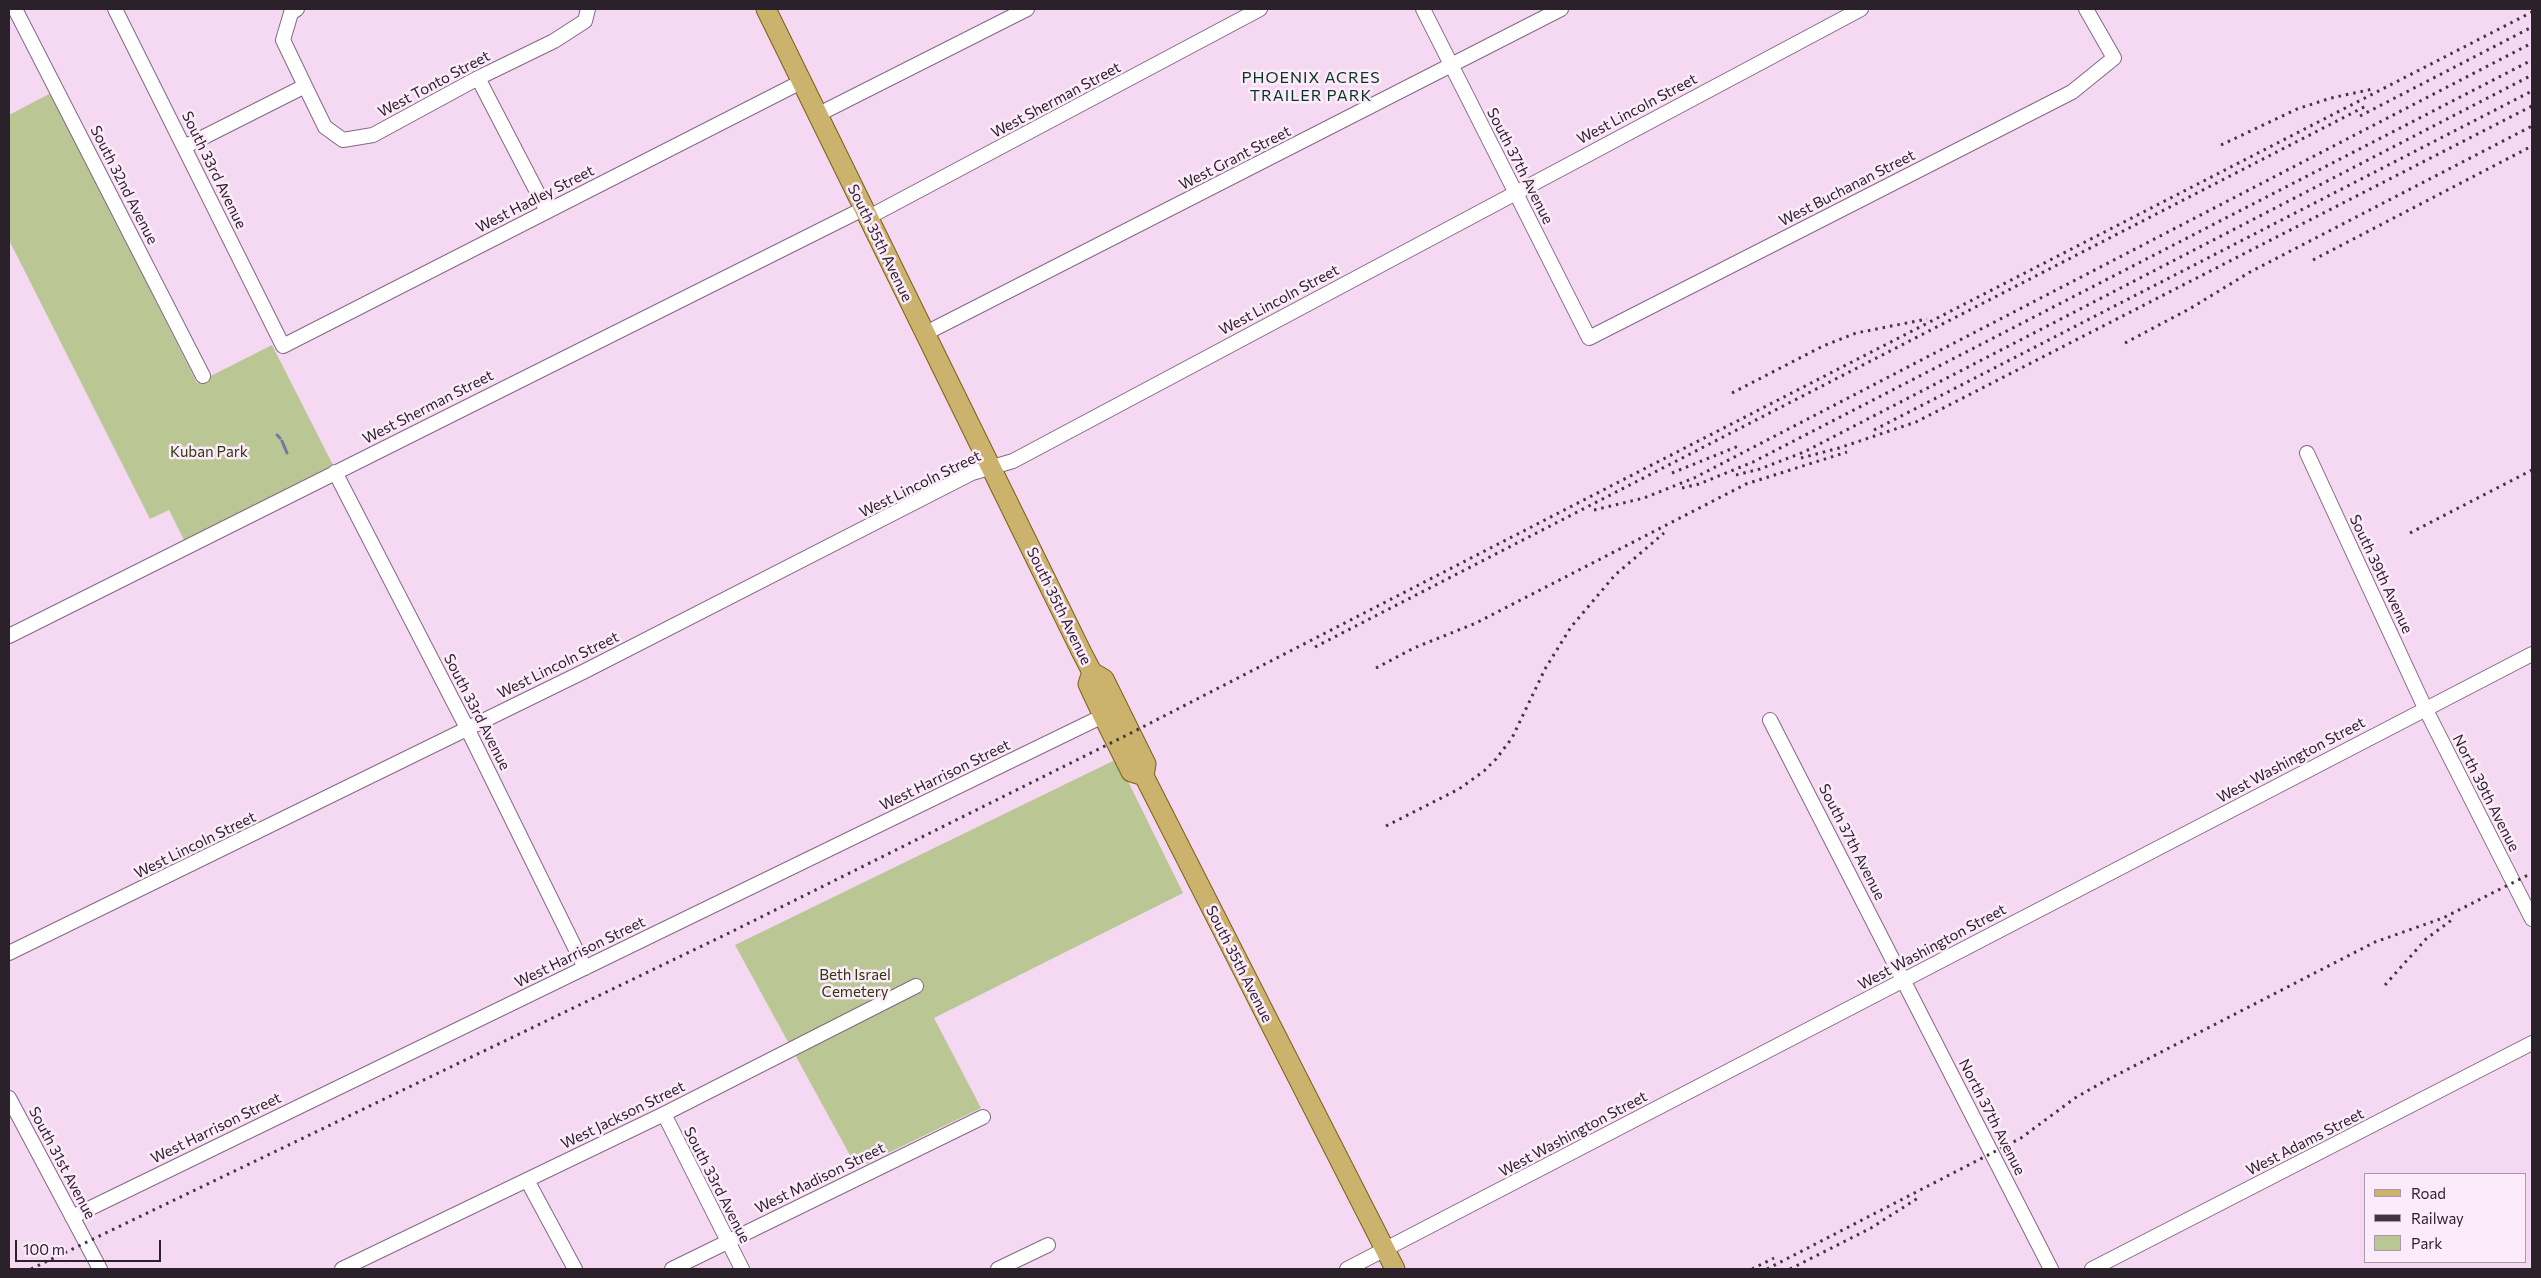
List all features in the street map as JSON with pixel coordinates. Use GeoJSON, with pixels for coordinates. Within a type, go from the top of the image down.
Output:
{"type":"FeatureCollection","features":[{"type":"Feature","properties":{"kind":"main road","name":"South 35th Avenue"},"geometry":{"type":"LineString","coordinates":[[766,9],[924,334],[992,467],[1092,672],[1104,679],[1146,764],[1144,776],[1395,1269]]}},
{"type":"Feature","properties":{"kind":"main road"},"geometry":{"type":"LineString","coordinates":[[1092,672],[1088,684],[1103,716],[1131,772],[1144,776]]}},
{"type":"Feature","properties":{"kind":"street","name":"South 32nd Avenue"},"geometry":{"type":"LineString","coordinates":[[15,9],[203,376]]}},
{"type":"Feature","properties":{"kind":"street","name":"South 33rd Avenue"},"geometry":{"type":"LineString","coordinates":[[115,9],[283,346]]}},
{"type":"Feature","properties":{"kind":"street","name":"West Tonto Street"},"geometry":{"type":"LineString","coordinates":[[297,9],[291,13],[283,40],[326,127],[344,140],[373,134],[478,78],[554,42],[585,20],[588,9]]}},
{"type":"Feature","properties":{"kind":"street"},"geometry":{"type":"LineString","coordinates":[[817,115],[1027,9]]}},
{"type":"Feature","properties":{"kind":"street","name":"West Sherman Street"},"geometry":{"type":"LineString","coordinates":[[9,636],[335,472],[865,214],[1260,9]]}},
{"type":"Feature","properties":{"kind":"street","name":"South 37th Avenue"},"geometry":{"type":"LineString","coordinates":[[1423,9],[1589,338]]}},
{"type":"Feature","properties":{"kind":"street","name":"West Grant Street"},"geometry":{"type":"LineString","coordinates":[[924,334],[1560,9]]}},
{"type":"Feature","properties":{"kind":"street","name":"West Lincoln Street"},"geometry":{"type":"LineString","coordinates":[[9,953],[585,671],[972,473],[1013,461],[1514,192],[1861,9]]}},
{"type":"Feature","properties":{"kind":"street","name":"West Buchanan Street"},"geometry":{"type":"LineString","coordinates":[[1589,338],[2072,92],[2114,58],[2086,9]]}},
{"type":"Feature","properties":{"kind":"street"},"geometry":{"type":"LineString","coordinates":[[478,78],[547,211]]}},
{"type":"Feature","properties":{"kind":"street","name":"West Hadley Street"},"geometry":{"type":"LineString","coordinates":[[283,346],[802,82]]}},
{"type":"Feature","properties":{"kind":"street"},"geometry":{"type":"LineString","coordinates":[[184,147],[305,86]]}},
{"type":"Feature","properties":{"kind":"street","name":"South 39th Avenue"},"geometry":{"type":"LineString","coordinates":[[2307,453],[2425,708]]}},
{"type":"Feature","properties":{"kind":"street","name":"South 33rd Avenue"},"geometry":{"type":"LineString","coordinates":[[335,472],[467,728],[585,968]]}},
{"type":"Feature","properties":{"kind":"street","name":"West Washington Street"},"geometry":{"type":"LineString","coordinates":[[1347,1269],[2532,654]]}},
{"type":"Feature","properties":{"kind":"street","name":"North 39th Avenue"},"geometry":{"type":"LineString","coordinates":[[2425,708],[2532,919]]}},
{"type":"Feature","properties":{"kind":"street","name":"West Harrison Street"},"geometry":{"type":"LineString","coordinates":[[72,1217],[1103,716]]}},
{"type":"Feature","properties":{"kind":"street","name":"South 37th Avenue"},"geometry":{"type":"LineString","coordinates":[[1770,720],[1904,979]]}},
{"type":"Feature","properties":{"kind":"street","name":"North 37th Avenue"},"geometry":{"type":"LineString","coordinates":[[1904,979],[2051,1269]]}},
{"type":"Feature","properties":{"kind":"street","name":"West Jackson Street"},"geometry":{"type":"LineString","coordinates":[[342,1269],[664,1114],[916,986]]}},
{"type":"Feature","properties":{"kind":"street","name":"West Adams Street"},"geometry":{"type":"LineString","coordinates":[[2092,1269],[2532,1043]]}},
{"type":"Feature","properties":{"kind":"street","name":"South 31st Avenue"},"geometry":{"type":"LineString","coordinates":[[9,1098],[100,1269]]}},
{"type":"Feature","properties":{"kind":"street","name":"South 33rd Avenue"},"geometry":{"type":"LineString","coordinates":[[664,1114],[742,1269]]}},
{"type":"Feature","properties":{"kind":"street","name":"West Madison Street"},"geometry":{"type":"LineString","coordinates":[[672,1269],[983,1117]]}},
{"type":"Feature","properties":{"kind":"street"},"geometry":{"type":"LineString","coordinates":[[528,1180],[575,1269]]}},
{"type":"Feature","properties":{"kind":"street"},"geometry":{"type":"LineString","coordinates":[[998,1269],[1048,1245]]}},
{"type":"Feature","properties":{"kind":"green space","name":"Kuban Park"},"geometry":{"type":"Polygon","coordinates":[[[51,93],[197,383],[272,345],[334,467],[185,542],[169,510],[150,519],[9,240],[9,115],[51,93]]]}},
{"type":"Feature","properties":{"kind":"green space","name":"Beth Israel Cemetery"},"geometry":{"type":"Polygon","coordinates":[[[1117,759],[1183,893],[934,1018],[981,1108],[857,1168],[735,945],[1117,759]]]}},
{"type":"Feature","properties":{"kind":"waterway"},"geometry":{"type":"LineString","coordinates":[[277,435],[280,438]]}},
{"type":"Feature","properties":{"kind":"waterway"},"geometry":{"type":"LineString","coordinates":[[282,441],[287,453]]}},
{"type":"Feature","properties":{"kind":"railway"},"geometry":{"type":"LineString","coordinates":[[31,1269],[729,933],[1131,733],[2532,12]]}},
{"type":"Feature","properties":{"kind":"railway"},"geometry":{"type":"LineString","coordinates":[[2360,116],[2532,27]]}},
{"type":"Feature","properties":{"kind":"railway"},"geometry":{"type":"LineString","coordinates":[[1594,510],[1644,498],[1694,478],[2532,43]]}},
{"type":"Feature","properties":{"kind":"railway"},"geometry":{"type":"LineString","coordinates":[[1682,488],[1699,484],[1753,462],[2532,60]]}},
{"type":"Feature","properties":{"kind":"railway"},"geometry":{"type":"LineString","coordinates":[[1736,475],[1760,469],[1804,452],[2532,75]]}},
{"type":"Feature","properties":{"kind":"railway"},"geometry":{"type":"LineString","coordinates":[[2221,145],[2297,109],[2331,98],[2373,89]]}},
{"type":"Feature","properties":{"kind":"railway"},"geometry":{"type":"LineString","coordinates":[[1874,430],[2532,91]]}},
{"type":"Feature","properties":{"kind":"railway"},"geometry":{"type":"LineString","coordinates":[[1315,647],[2366,106]]}},
{"type":"Feature","properties":{"kind":"railway"},"geometry":{"type":"LineString","coordinates":[[1801,458],[1839,448],[1916,422],[2532,106]]}},
{"type":"Feature","properties":{"kind":"railway"},"geometry":{"type":"LineString","coordinates":[[2125,343],[2191,308],[2250,272],[2532,126]]}},
{"type":"Feature","properties":{"kind":"railway"},"geometry":{"type":"LineString","coordinates":[[2313,260],[2532,146]]}},
{"type":"Feature","properties":{"kind":"railway"},"geometry":{"type":"LineString","coordinates":[[1732,393],[1823,346],[1856,333],[1927,319]]}},
{"type":"Feature","properties":{"kind":"railway"},"geometry":{"type":"LineString","coordinates":[[1672,473],[1741,445]]}},
{"type":"Feature","properties":{"kind":"railway"},"geometry":{"type":"LineString","coordinates":[[1376,668],[1414,648],[1476,623],[1746,484],[1847,452]]}},
{"type":"Feature","properties":{"kind":"railway"},"geometry":{"type":"LineString","coordinates":[[2410,533],[2532,470]]}},
{"type":"Feature","properties":{"kind":"railway"},"geometry":{"type":"LineString","coordinates":[[1386,826],[1459,789],[1484,771],[1496,759],[1512,738],[1545,669],[1571,627],[1615,575],[1664,533]]}},
{"type":"Feature","properties":{"kind":"railway"},"geometry":{"type":"LineString","coordinates":[[1767,1269],[2021,1138],[2075,1098],[2103,1082],[2375,942],[2443,918],[2532,873]]}},
{"type":"Feature","properties":{"kind":"railway"},"geometry":{"type":"LineString","coordinates":[[2385,985],[2426,939],[2453,919]]}},
{"type":"Feature","properties":{"kind":"railway"},"geometry":{"type":"LineString","coordinates":[[1790,1269],[1871,1228],[1918,1198]]}},
{"type":"Feature","properties":{"kind":"railway"},"geometry":{"type":"LineString","coordinates":[[1752,1269],[1774,1258]]}},
{"type":"Feature","properties":{"kind":"district","name":"PHOENIX ACRES TRAILER PARK"},"geometry":{"type":"Point","coordinates":[1311,87]}}]}
